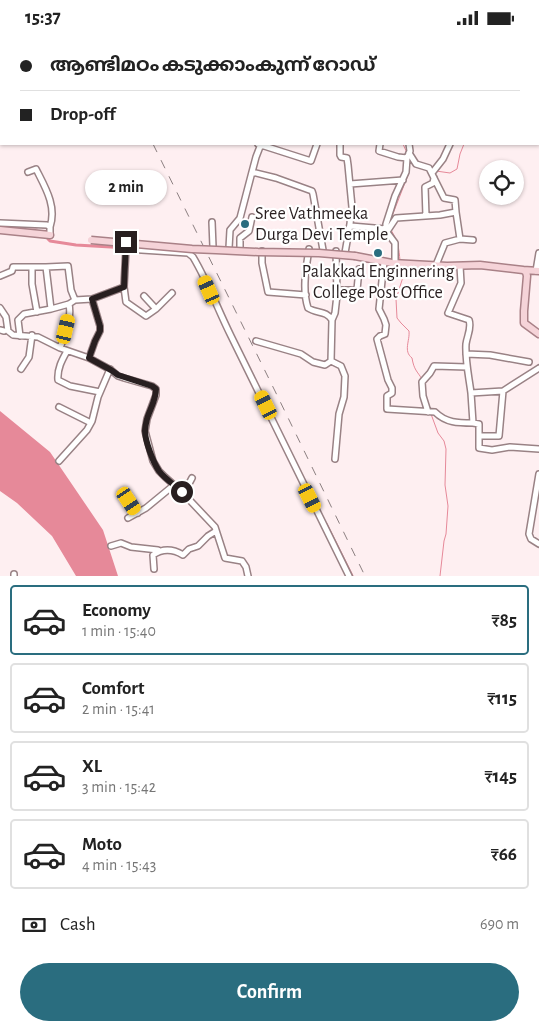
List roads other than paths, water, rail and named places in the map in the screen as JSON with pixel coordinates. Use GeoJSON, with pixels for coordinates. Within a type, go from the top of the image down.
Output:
{"type":"FeatureCollection","features":[{"type":"Feature","properties":{"kind":"main road"},"geometry":{"type":"LineString","coordinates":[[0,230],[48,234]]}},
{"type":"Feature","properties":{"kind":"main road"},"geometry":{"type":"LineString","coordinates":[[91,240],[258,253],[319,253],[355,256],[399,264],[480,265],[537,271]]}},
{"type":"Feature","properties":{"kind":"main road"},"geometry":{"type":"LineString","coordinates":[[524,270],[527,276],[524,323],[539,334]]}},
{"type":"Feature","properties":{"kind":"street"},"geometry":{"type":"LineString","coordinates":[[229,248],[230,229],[240,218],[260,145]]}},
{"type":"Feature","properties":{"kind":"street"},"geometry":{"type":"LineString","coordinates":[[263,145],[311,161],[317,145]]}},
{"type":"Feature","properties":{"kind":"street"},"geometry":{"type":"LineString","coordinates":[[340,145],[341,157],[347,158],[352,207],[345,253]]}},
{"type":"Feature","properties":{"kind":"street"},"geometry":{"type":"LineString","coordinates":[[380,145],[379,151],[398,157],[408,155]]}},
{"type":"Feature","properties":{"kind":"street"},"geometry":{"type":"LineString","coordinates":[[399,264],[395,243],[386,224],[406,172],[409,145]]}},
{"type":"Feature","properties":{"kind":"street"},"geometry":{"type":"LineString","coordinates":[[426,216],[425,187],[433,183],[433,173],[450,145]]}},
{"type":"Feature","properties":{"kind":"street"},"geometry":{"type":"LineString","coordinates":[[408,155],[415,162],[429,168],[444,198],[455,200],[460,239]]}},
{"type":"Feature","properties":{"kind":"street"},"geometry":{"type":"LineString","coordinates":[[28,172],[36,169],[52,205],[52,222],[48,234]]}},
{"type":"Feature","properties":{"kind":"street"},"geometry":{"type":"LineString","coordinates":[[252,172],[276,178],[312,191],[323,250]]}},
{"type":"Feature","properties":{"kind":"street"},"geometry":{"type":"LineString","coordinates":[[350,184],[402,180]]}},
{"type":"Feature","properties":{"kind":"street"},"geometry":{"type":"LineString","coordinates":[[388,229],[396,219],[456,212]]}},
{"type":"Feature","properties":{"kind":"street"},"geometry":{"type":"LineString","coordinates":[[240,249],[240,238],[249,231],[252,217]]}},
{"type":"Feature","properties":{"kind":"street"},"geometry":{"type":"LineString","coordinates":[[212,222],[213,247]]}},
{"type":"Feature","properties":{"kind":"street"},"geometry":{"type":"LineString","coordinates":[[0,223],[47,225],[50,227]]}},
{"type":"Feature","properties":{"kind":"street"},"geometry":{"type":"LineString","coordinates":[[350,224],[351,226],[388,229]]}},
{"type":"Feature","properties":{"kind":"street"},"geometry":{"type":"LineString","coordinates":[[436,265],[444,243],[460,239],[473,240]]}},
{"type":"Feature","properties":{"kind":"street"},"geometry":{"type":"LineString","coordinates":[[181,246],[182,253]]}},
{"type":"Feature","properties":{"kind":"street"},"geometry":{"type":"LineString","coordinates":[[172,293],[146,317],[126,301],[124,287],[126,247],[190,254],[195,261],[349,576]]}},
{"type":"Feature","properties":{"kind":"street"},"geometry":{"type":"LineString","coordinates":[[309,249],[306,268],[306,303],[308,309],[323,313],[332,320]]}},
{"type":"Feature","properties":{"kind":"street"},"geometry":{"type":"LineString","coordinates":[[262,251],[262,263],[268,292],[306,295]]}},
{"type":"Feature","properties":{"kind":"street"},"geometry":{"type":"LineString","coordinates":[[331,361],[332,320],[337,290],[336,251]]}},
{"type":"Feature","properties":{"kind":"street"},"geometry":{"type":"LineString","coordinates":[[537,271],[539,253]]}},
{"type":"Feature","properties":{"kind":"street"},"geometry":{"type":"LineString","coordinates":[[384,262],[379,309],[386,325],[386,333],[377,339],[392,391],[392,393],[387,395],[387,409],[435,412],[441,418],[449,421],[479,424],[479,448],[492,450],[510,447],[539,449]]}},
{"type":"Feature","properties":{"kind":"street"},"geometry":{"type":"LineString","coordinates":[[0,276],[12,271],[13,267],[68,266],[74,301]]}},
{"type":"Feature","properties":{"kind":"street"},"geometry":{"type":"LineString","coordinates":[[460,266],[461,283],[448,313],[469,320],[466,354],[473,423]]}},
{"type":"Feature","properties":{"kind":"street"},"geometry":{"type":"LineString","coordinates":[[32,267],[32,284],[37,312]]}},
{"type":"Feature","properties":{"kind":"street"},"geometry":{"type":"LineString","coordinates":[[46,267],[51,309]]}},
{"type":"Feature","properties":{"kind":"street"},"geometry":{"type":"LineString","coordinates":[[337,290],[357,290],[358,269]]}},
{"type":"Feature","properties":{"kind":"street"},"geometry":{"type":"LineString","coordinates":[[20,336],[18,320],[24,314],[51,309],[74,301],[92,299],[124,287]]}},
{"type":"Feature","properties":{"kind":"street"},"geometry":{"type":"LineString","coordinates":[[144,296],[156,309]]}},
{"type":"Feature","properties":{"kind":"street"},"geometry":{"type":"LineString","coordinates":[[89,358],[100,331],[92,299]]}},
{"type":"Feature","properties":{"kind":"street"},"geometry":{"type":"LineString","coordinates":[[60,348],[70,311],[69,304]]}},
{"type":"Feature","properties":{"kind":"street"},"geometry":{"type":"LineString","coordinates":[[0,308],[6,317],[8,331],[14,335],[38,337],[67,351],[89,358],[118,375],[156,389],[156,395],[147,419],[145,431],[153,461],[159,471],[184,493],[215,527],[225,558],[242,561],[248,576]]}},
{"type":"Feature","properties":{"kind":"street"},"geometry":{"type":"LineString","coordinates":[[21,369],[29,357],[32,335]]}},
{"type":"Feature","properties":{"kind":"street"},"geometry":{"type":"LineString","coordinates":[[256,341],[301,354],[313,362],[325,365],[331,361]]}},
{"type":"Feature","properties":{"kind":"street"},"geometry":{"type":"LineString","coordinates":[[67,351],[60,365],[58,380],[70,386],[100,392]]}},
{"type":"Feature","properties":{"kind":"street"},"geometry":{"type":"LineString","coordinates":[[466,354],[490,355],[529,362]]}},
{"type":"Feature","properties":{"kind":"street"},"geometry":{"type":"LineString","coordinates":[[331,361],[341,366],[345,376],[344,397],[339,414],[335,459]]}},
{"type":"Feature","properties":{"kind":"street"},"geometry":{"type":"LineString","coordinates":[[428,412],[423,397],[424,380],[434,366],[467,367]]}},
{"type":"Feature","properties":{"kind":"street"},"geometry":{"type":"LineString","coordinates":[[471,393],[504,391],[539,368]]}},
{"type":"Feature","properties":{"kind":"street"},"geometry":{"type":"LineString","coordinates":[[59,461],[91,423],[100,392],[110,369]]}},
{"type":"Feature","properties":{"kind":"street"},"geometry":{"type":"LineString","coordinates":[[479,436],[499,436],[504,391]]}},
{"type":"Feature","properties":{"kind":"street"},"geometry":{"type":"LineString","coordinates":[[59,407],[91,423]]}},
{"type":"Feature","properties":{"kind":"street"},"geometry":{"type":"LineString","coordinates":[[539,475],[529,534],[531,539],[539,544]]}},
{"type":"Feature","properties":{"kind":"street"},"geometry":{"type":"LineString","coordinates":[[184,493],[192,478]]}},
{"type":"Feature","properties":{"kind":"street"},"geometry":{"type":"LineString","coordinates":[[128,518],[146,508],[174,485]]}},
{"type":"Feature","properties":{"kind":"street"},"geometry":{"type":"LineString","coordinates":[[127,492],[129,501],[138,513]]}},
{"type":"Feature","properties":{"kind":"street"},"geometry":{"type":"LineString","coordinates":[[111,545],[121,543],[131,547],[155,551],[177,551],[183,555],[189,549],[198,546],[216,531]]}},
{"type":"Feature","properties":{"kind":"street"},"geometry":{"type":"LineString","coordinates":[[154,569],[153,555],[161,550]]}},
{"type":"Feature","properties":{"kind":"waterway"},"geometry":{"type":"LineString","coordinates":[[403,145],[407,153]]}},
{"type":"Feature","properties":{"kind":"waterway"},"geometry":{"type":"LineString","coordinates":[[436,171],[450,173],[457,169],[464,145]]}},
{"type":"Feature","properties":{"kind":"waterway"},"geometry":{"type":"LineString","coordinates":[[389,224],[408,175],[410,159]]}},
{"type":"Feature","properties":{"kind":"waterway"},"geometry":{"type":"LineString","coordinates":[[0,226],[37,227]]}},
{"type":"Feature","properties":{"kind":"waterway"},"geometry":{"type":"LineString","coordinates":[[43,227],[46,227],[48,230],[48,239],[50,241],[76,245],[128,248]]}},
{"type":"Feature","properties":{"kind":"waterway"},"geometry":{"type":"LineString","coordinates":[[391,230],[398,245],[400,261]]}},
{"type":"Feature","properties":{"kind":"waterway"},"geometry":{"type":"LineString","coordinates":[[401,265],[403,277],[396,299],[397,318],[409,331],[408,352],[422,379]]}},
{"type":"Feature","properties":{"kind":"waterway"},"geometry":{"type":"LineString","coordinates":[[431,414],[446,449],[445,485],[448,506],[440,576]]}},
{"type":"Feature","properties":{"kind":"waterway"},"geometry":{"type":"LineString","coordinates":[[326,524],[352,576]]}},
{"type":"Feature","properties":{"kind":"railway"},"geometry":{"type":"LineString","coordinates":[[153,145],[365,576]]}},
{"type":"Feature","properties":{"kind":"place","name":"Sree Vathmeeka Durga Devi Temple"},"geometry":{"type":"Point","coordinates":[245,224]}},
{"type":"Feature","properties":{"kind":"place","name":"Palakkad Enginnering College Post Office"},"geometry":{"type":"Point","coordinates":[378,253]}}]}
